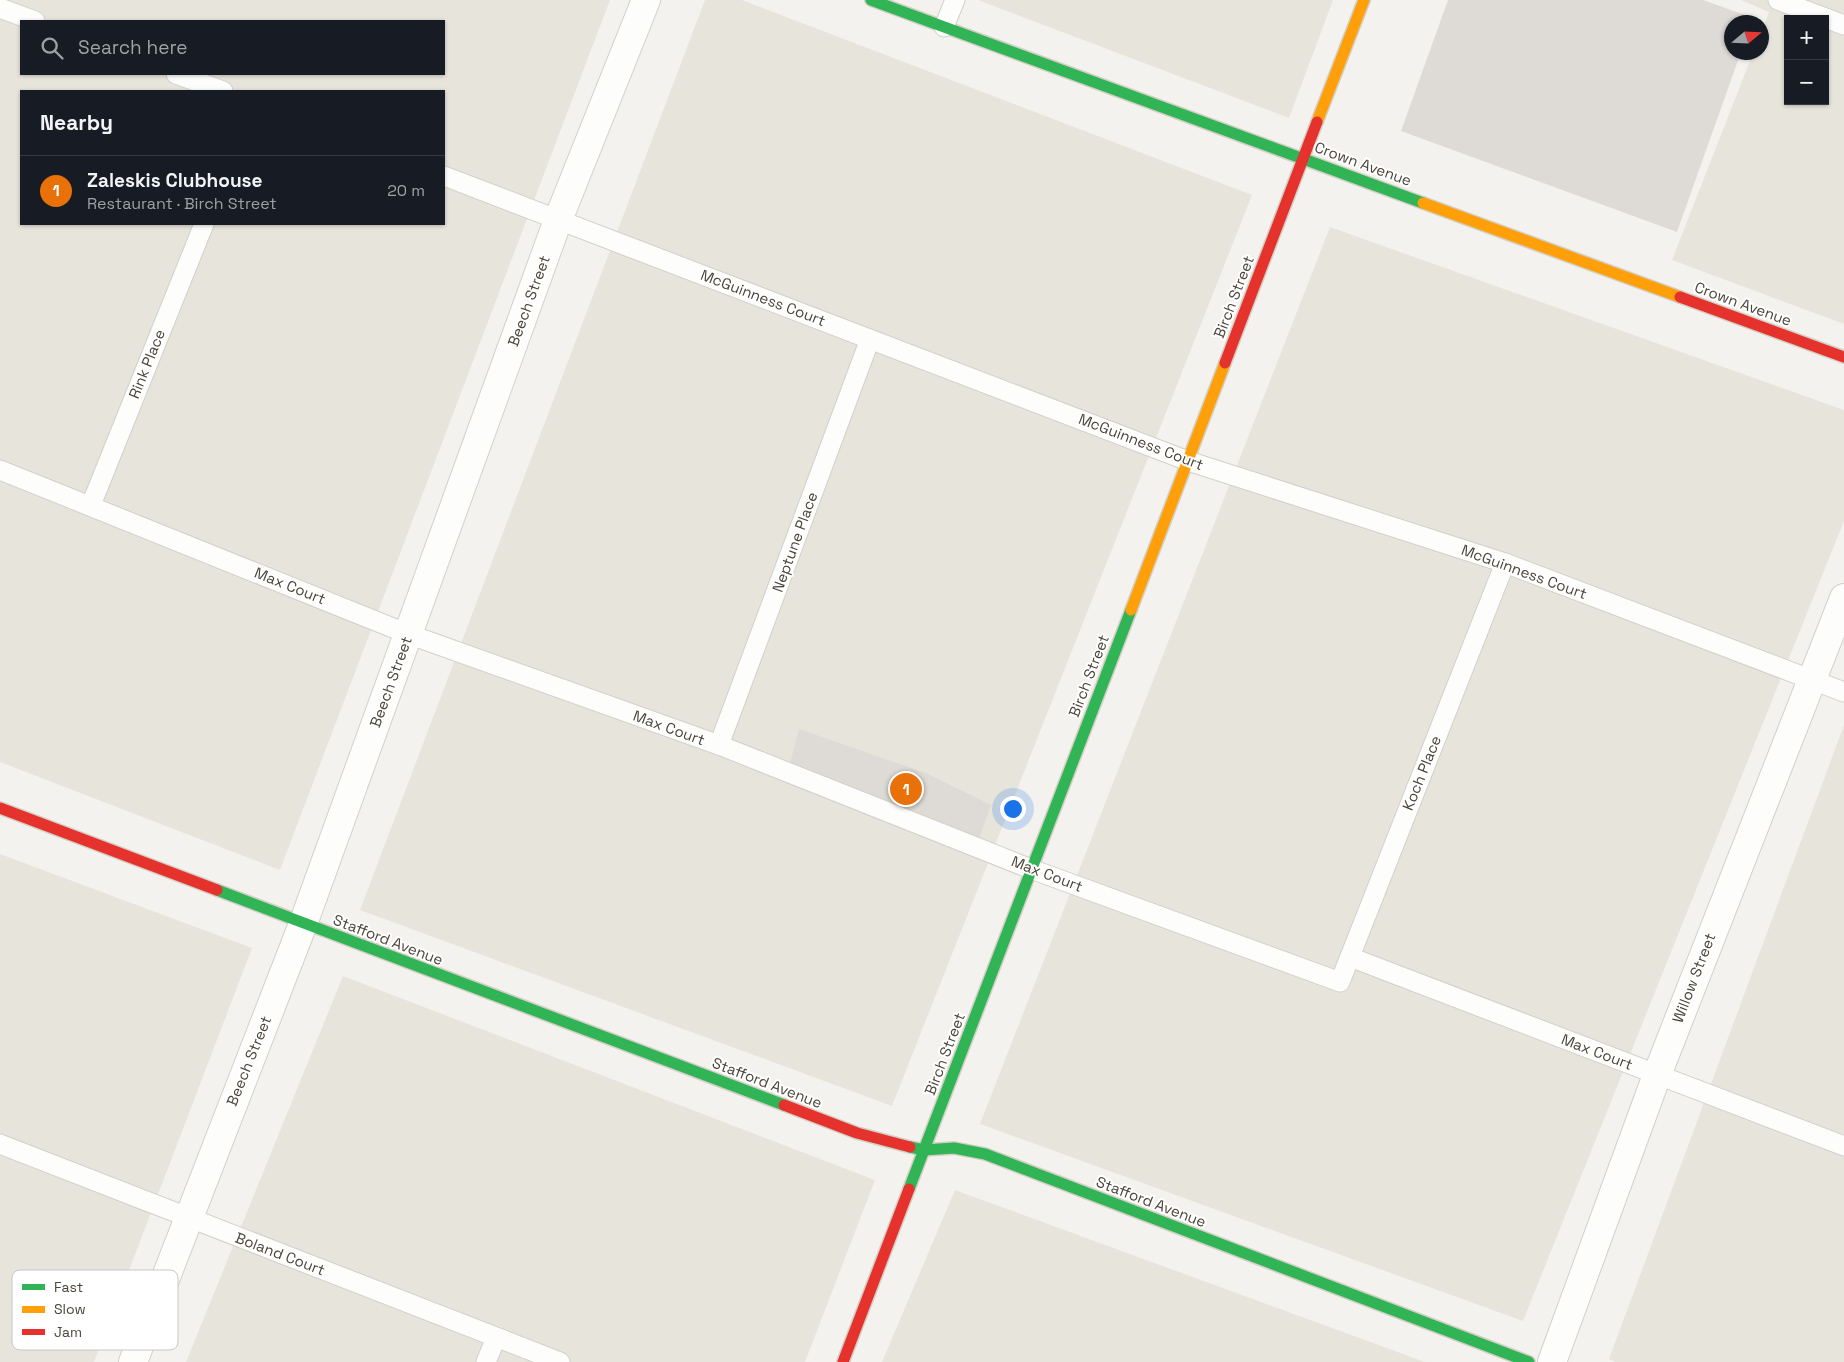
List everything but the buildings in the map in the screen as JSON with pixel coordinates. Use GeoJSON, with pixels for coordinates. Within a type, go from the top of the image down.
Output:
{"type":"FeatureCollection","features":[{"type":"Feature","properties":{"kind":"street","name":"Beech Street"},"geometry":{"type":"LineString","coordinates":[[167,1270],[303,924],[558,220],[646,0]]}},
{"type":"Feature","properties":{"kind":"street","name":"Crown Avenue"},"geometry":{"type":"LineString","coordinates":[[871,0],[1844,357]]}},
{"type":"Feature","properties":{"kind":"street","name":"Birch Street"},"geometry":{"type":"LineString","coordinates":[[843,1362],[1364,0]]}},
{"type":"Feature","properties":{"kind":"street","name":"Willow Street"},"geometry":{"type":"LineString","coordinates":[[1552,1362],[1657,1074],[1844,598]]}},
{"type":"Feature","properties":{"kind":"street","name":"Stafford Avenue"},"geometry":{"type":"LineString","coordinates":[[0,808],[857,1133],[924,1150],[954,1148],[985,1154],[1528,1362]]}},
{"type":"Feature","properties":{"kind":"street","name":"Beech Street"},"geometry":{"type":"LineString","coordinates":[[132,1362],[137,1350]]}},
{"type":"Feature","properties":{"kind":"lane"},"geometry":{"type":"LineString","coordinates":[[944,27],[955,0]]}},
{"type":"Feature","properties":{"kind":"lane"},"geometry":{"type":"LineString","coordinates":[[1778,0],[1844,24]]}},
{"type":"Feature","properties":{"kind":"lane"},"geometry":{"type":"LineString","coordinates":[[0,8],[32,20]]}},
{"type":"Feature","properties":{"kind":"lane"},"geometry":{"type":"LineString","coordinates":[[179,75],[220,90]]}},
{"type":"Feature","properties":{"kind":"lane","name":"McGuinness Court"},"geometry":{"type":"LineString","coordinates":[[445,176],[1188,461],[1505,563],[1844,692]]}},
{"type":"Feature","properties":{"kind":"lane","name":"Rink Place"},"geometry":{"type":"LineString","coordinates":[[91,505],[204,225]]}},
{"type":"Feature","properties":{"kind":"lane","name":"Neptune Place"},"geometry":{"type":"LineString","coordinates":[[719,745],[870,339]]}},
{"type":"Feature","properties":{"kind":"lane","name":"Max Court"},"geometry":{"type":"LineString","coordinates":[[0,470],[408,634],[719,745],[1031,869],[1340,982]]}},
{"type":"Feature","properties":{"kind":"lane","name":"Koch Place"},"geometry":{"type":"LineString","coordinates":[[1340,982],[1505,563]]}},
{"type":"Feature","properties":{"kind":"lane","name":"Max Court"},"geometry":{"type":"LineString","coordinates":[[1350,957],[1844,1146]]}},
{"type":"Feature","properties":{"kind":"lane","name":"Boland Court"},"geometry":{"type":"LineString","coordinates":[[0,1144],[187,1219],[560,1362]]}},
{"type":"Feature","properties":{"kind":"lane"},"geometry":{"type":"LineString","coordinates":[[486,1362],[496,1338]]}},
{"type":"Feature","properties":{"kind":"shaded area"},"geometry":{"type":"Polygon","coordinates":[[[0,0],[610,0],[280,870],[0,762],[0,0]]]}},
{"type":"Feature","properties":{"kind":"shaded area"},"geometry":{"type":"Polygon","coordinates":[[[705,0],[742,0],[1252,195],[892,1106],[360,910],[705,0]]]}},
{"type":"Feature","properties":{"kind":"shaded area"},"geometry":{"type":"Polygon","coordinates":[[[978,0],[1333,0],[1289,118],[978,0]]]}},
{"type":"Feature","properties":{"kind":"shaded area"},"geometry":{"type":"Polygon","coordinates":[[[1741,0],[1844,0],[1844,324],[1672,260],[1750,60],[1769,60],[1769,12],[1741,0]]]}},
{"type":"Feature","properties":{"kind":"shaded area"},"geometry":{"type":"Polygon","coordinates":[[[1330,227],[1844,410],[1844,521],[1523,1321],[980,1124],[1330,227]]]}},
{"type":"Feature","properties":{"kind":"shaded area"},"geometry":{"type":"Polygon","coordinates":[[[1844,725],[1844,1362],[1616,1362],[1609,1359],[1844,725]]]}},
{"type":"Feature","properties":{"kind":"shaded area"},"geometry":{"type":"Polygon","coordinates":[[[0,854],[252,948],[129,1270],[12,1270],[12,1350],[99,1350],[94,1362],[0,1362],[0,854]]]}},
{"type":"Feature","properties":{"kind":"shaded area"},"geometry":{"type":"Polygon","coordinates":[[[343,976],[875,1180],[805,1362],[186,1362],[343,976]]]}},
{"type":"Feature","properties":{"kind":"shaded area"},"geometry":{"type":"Polygon","coordinates":[[[955,1190],[1425,1362],[882,1362],[955,1190]]]}},
{"type":"Feature","properties":{"kind":"traffic: fast"},"geometry":{"type":"LineString","coordinates":[[871,0],[1423,203]]}},
{"type":"Feature","properties":{"kind":"traffic: fast"},"geometry":{"type":"LineString","coordinates":[[909,1189],[1131,610]]}},
{"type":"Feature","properties":{"kind":"traffic: fast"},"geometry":{"type":"LineString","coordinates":[[217,890],[784,1105]]}},
{"type":"Feature","properties":{"kind":"traffic: fast"},"geometry":{"type":"LineString","coordinates":[[910,1147],[924,1150],[954,1148],[985,1154],[1529,1362]]}},
{"type":"Feature","properties":{"kind":"traffic: slow"},"geometry":{"type":"LineString","coordinates":[[1317,122],[1364,0]]}},
{"type":"Feature","properties":{"kind":"traffic: slow"},"geometry":{"type":"LineString","coordinates":[[1423,203],[1680,297]]}},
{"type":"Feature","properties":{"kind":"traffic: slow"},"geometry":{"type":"LineString","coordinates":[[1131,610],[1225,363]]}},
{"type":"Feature","properties":{"kind":"traffic: jam"},"geometry":{"type":"LineString","coordinates":[[1225,363],[1317,122]]}},
{"type":"Feature","properties":{"kind":"traffic: jam"},"geometry":{"type":"LineString","coordinates":[[1680,297],[1844,357]]}},
{"type":"Feature","properties":{"kind":"traffic: jam"},"geometry":{"type":"LineString","coordinates":[[0,808],[217,890]]}},
{"type":"Feature","properties":{"kind":"traffic: jam"},"geometry":{"type":"LineString","coordinates":[[784,1105],[857,1133],[910,1147]]}},
{"type":"Feature","properties":{"kind":"traffic: jam"},"geometry":{"type":"LineString","coordinates":[[843,1362],[909,1189]]}},
{"type":"Feature","properties":{"kind":"place","name":"Zaleskis Clubhouse"},"geometry":{"type":"Point","coordinates":[906,789]}}]}
